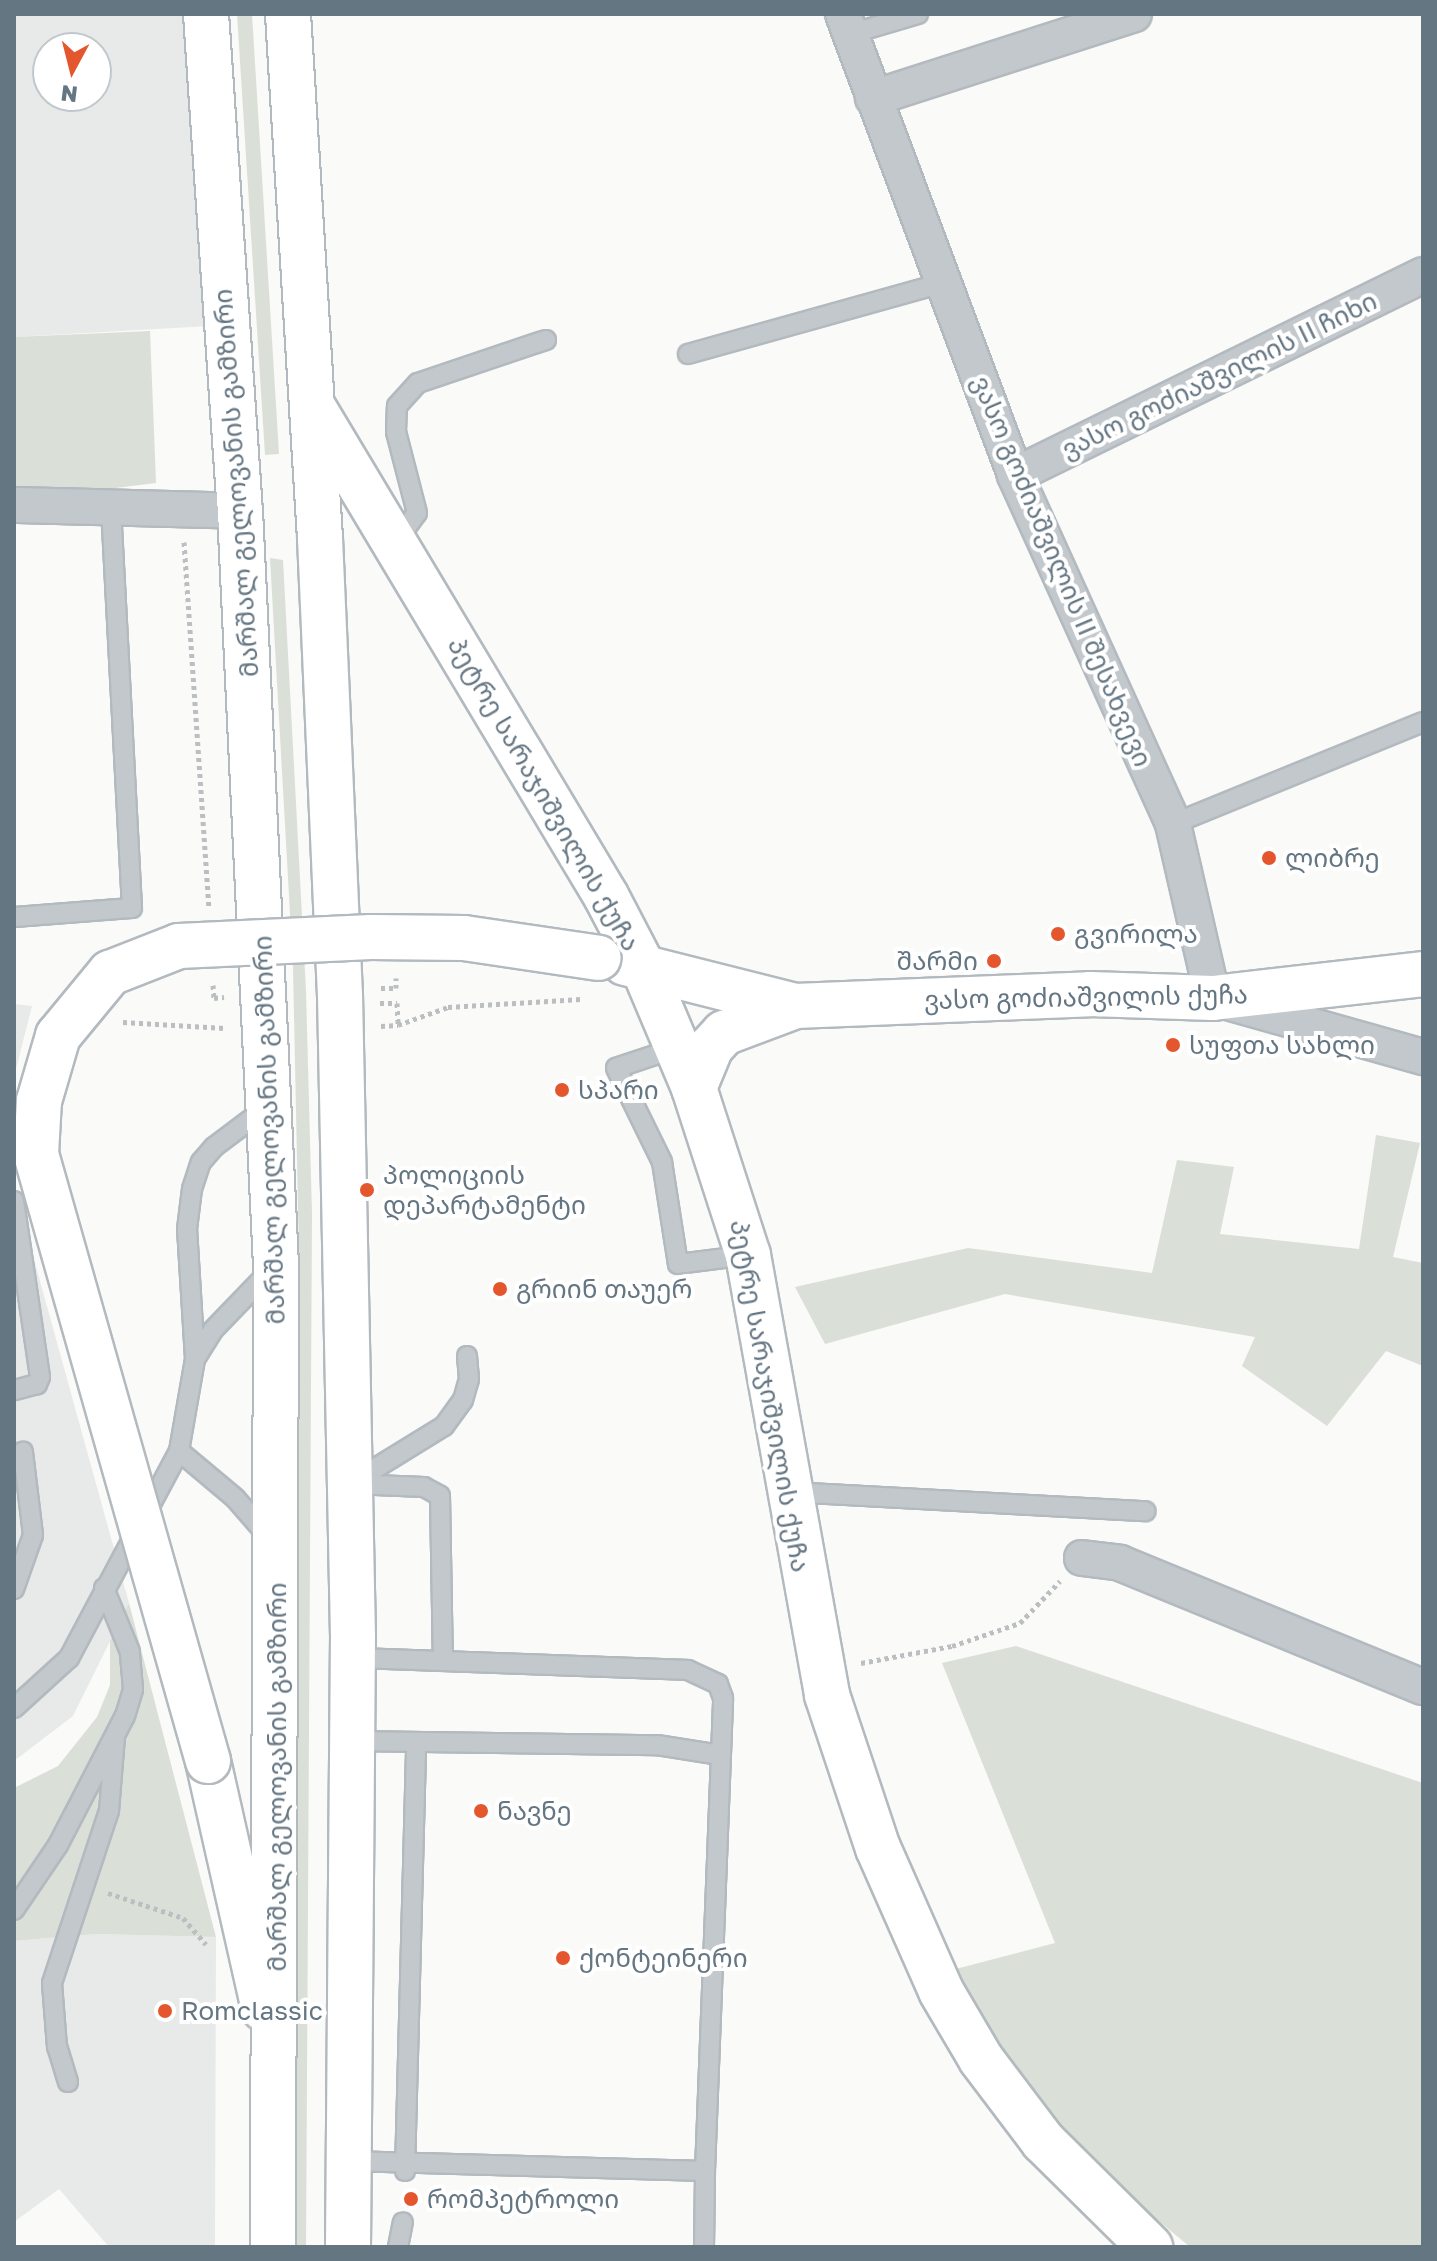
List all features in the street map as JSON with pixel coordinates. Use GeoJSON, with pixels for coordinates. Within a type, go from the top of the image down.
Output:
{"type":"FeatureCollection","features":[{"type":"Feature","properties":{"kind":"main road","name":"მარშალ გელოვანის გამზირი"},"geometry":{"type":"LineString","coordinates":[[206,14],[240,511],[276,1265],[278,1547],[273,2247]]}},
{"type":"Feature","properties":{"kind":"main road"},"geometry":{"type":"LineString","coordinates":[[288,14],[313,407],[340,980],[353,1658],[348,2247]]}},
{"type":"Feature","properties":{"kind":"main road","name":"პეტრე სარაჯიშვილის ქუჩა"},"geometry":{"type":"LineString","coordinates":[[313,407],[643,967],[694,1088],[748,1255],[787,1492],[821,1671],[878,1848],[941,1991],[981,2059],[1043,2141],[1150,2247]]}},
{"type":"Feature","properties":{"kind":"main road"},"geometry":{"type":"LineString","coordinates":[[320,538],[339,524],[356,522],[395,543]]}},
{"type":"Feature","properties":{"kind":"main road","name":"ვასო გოძიაშვილის ქუჩა"},"geometry":{"type":"LineString","coordinates":[[275,2056],[208,1761],[36,1154],[39,1101],[58,1036],[110,973],[179,946],[371,937],[464,938],[594,978],[643,967],[795,1006],[1090,994],[1213,998],[1423,974]]}},
{"type":"Feature","properties":{"kind":"main road","name":"ვასო გოძიაშვილის ქუჩა"},"geometry":{"type":"LineString","coordinates":[[694,1088],[711,1047],[724,1033],[795,1006]]}},
{"type":"Feature","properties":{"kind":"street"},"geometry":{"type":"LineString","coordinates":[[873,98],[1134,14]]}},
{"type":"Feature","properties":{"kind":"street","name":"ვასო გოძიაშვილის II შესახვევი"},"geometry":{"type":"LineString","coordinates":[[846,24],[1015,475],[1173,824],[1213,998]]}},
{"type":"Feature","properties":{"kind":"street","name":"ვასო გოძიაშვილის II ჩიხი"},"geometry":{"type":"LineString","coordinates":[[1015,475],[1423,275]]}},
{"type":"Feature","properties":{"kind":"street"},"geometry":{"type":"LineString","coordinates":[[14,505],[111,511],[240,511]]}},
{"type":"Feature","properties":{"kind":"street"},"geometry":{"type":"LineString","coordinates":[[1213,998],[1423,1057]]}},
{"type":"Feature","properties":{"kind":"street"},"geometry":{"type":"LineString","coordinates":[[1082,1558],[1120,1563],[1423,1687]]}},
{"type":"Feature","properties":{"kind":"lane"},"geometry":{"type":"LineString","coordinates":[[846,24],[918,14]]}},
{"type":"Feature","properties":{"kind":"lane"},"geometry":{"type":"LineString","coordinates":[[688,354],[942,283]]}},
{"type":"Feature","properties":{"kind":"lane"},"geometry":{"type":"LineString","coordinates":[[395,543],[417,513],[396,432],[397,406],[418,383],[546,340]]}},
{"type":"Feature","properties":{"kind":"lane"},"geometry":{"type":"LineString","coordinates":[[14,917],[132,908],[111,511]]}},
{"type":"Feature","properties":{"kind":"lane"},"geometry":{"type":"LineString","coordinates":[[1173,824],[1423,722]]}},
{"type":"Feature","properties":{"kind":"lane"},"geometry":{"type":"LineString","coordinates":[[676,1048],[616,1068],[662,1162],[678,1264],[748,1255]]}},
{"type":"Feature","properties":{"kind":"lane"},"geometry":{"type":"LineString","coordinates":[[14,1708],[69,1658],[179,1451],[195,1359],[187,1229],[192,1189],[201,1162],[214,1147],[270,1106]]}},
{"type":"Feature","properties":{"kind":"lane"},"geometry":{"type":"LineString","coordinates":[[14,1201],[40,1377],[37,1384],[14,1390]]}},
{"type":"Feature","properties":{"kind":"lane"},"geometry":{"type":"LineString","coordinates":[[195,1359],[213,1330],[276,1265]]}},
{"type":"Feature","properties":{"kind":"lane"},"geometry":{"type":"LineString","coordinates":[[350,1484],[444,1426],[463,1400],[469,1379],[467,1356]]}},
{"type":"Feature","properties":{"kind":"lane"},"geometry":{"type":"LineString","coordinates":[[179,1451],[235,1498],[278,1547]]}},
{"type":"Feature","properties":{"kind":"lane"},"geometry":{"type":"LineString","coordinates":[[14,1589],[33,1535],[23,1452]]}},
{"type":"Feature","properties":{"kind":"lane"},"geometry":{"type":"LineString","coordinates":[[350,1484],[424,1487],[440,1496],[443,1661]]}},
{"type":"Feature","properties":{"kind":"lane"},"geometry":{"type":"LineString","coordinates":[[787,1492],[1145,1511]]}},
{"type":"Feature","properties":{"kind":"lane"},"geometry":{"type":"LineString","coordinates":[[14,1910],[58,1845],[115,1736],[133,1689],[130,1652],[104,1588]]}},
{"type":"Feature","properties":{"kind":"lane"},"geometry":{"type":"LineString","coordinates":[[353,1658],[688,1670],[718,1684],[723,1698],[704,2247]]}},
{"type":"Feature","properties":{"kind":"lane"},"geometry":{"type":"LineString","coordinates":[[68,2082],[57,2047],[52,1983],[60,1947],[90,1877],[109,1811],[115,1736]]}},
{"type":"Feature","properties":{"kind":"lane"},"geometry":{"type":"LineString","coordinates":[[352,1741],[657,1745],[720,1755]]}},
{"type":"Feature","properties":{"kind":"lane"},"geometry":{"type":"LineString","coordinates":[[406,2168],[416,1742]]}},
{"type":"Feature","properties":{"kind":"lane"},"geometry":{"type":"LineString","coordinates":[[348,2161],[406,2168],[705,2171]]}},
{"type":"Feature","properties":{"kind":"lane"},"geometry":{"type":"LineString","coordinates":[[398,2247],[403,2222]]}},
{"type":"Feature","properties":{"kind":"path"},"geometry":{"type":"LineString","coordinates":[[184,533],[209,909]]}},
{"type":"Feature","properties":{"kind":"path"},"geometry":{"type":"LineString","coordinates":[[381,1026],[398,1025],[448,1007],[594,978]]}},
{"type":"Feature","properties":{"kind":"path"},"geometry":{"type":"LineString","coordinates":[[379,1003],[397,1003],[398,1025]]}},
{"type":"Feature","properties":{"kind":"path"},"geometry":{"type":"LineString","coordinates":[[821,1671],[952,1646],[1020,1623],[1082,1558]]}},
{"type":"Feature","properties":{"kind":"path"},"geometry":{"type":"LineString","coordinates":[[90,1877],[103,1891],[141,1908],[183,1918],[208,1947]]}},
{"type":"Feature","properties":{"kind":"shaded area"},"geometry":{"type":"Polygon","coordinates":[[[14,14],[194,14],[210,326],[14,337],[14,14]]]}},
{"type":"Feature","properties":{"kind":"shaded area"},"geometry":{"type":"Polygon","coordinates":[[[237,14],[252,14],[279,454],[265,455],[237,14]]]}},
{"type":"Feature","properties":{"kind":"shaded area"},"geometry":{"type":"Polygon","coordinates":[[[150,331],[156,483],[99,490],[14,487],[14,337],[150,331]]]}},
{"type":"Feature","properties":{"kind":"shaded area"},"geometry":{"type":"Polygon","coordinates":[[[270,558],[283,560],[306,991],[312,1214],[306,2247],[293,2247],[299,1254],[293,967],[270,558]]]}},
{"type":"Feature","properties":{"kind":"shaded area"},"geometry":{"type":"Polygon","coordinates":[[[14,1004],[32,1006],[14,1077],[14,1004]]]}},
{"type":"Feature","properties":{"kind":"shaded area"},"geometry":{"type":"Polygon","coordinates":[[[1376,1135],[1420,1143],[1393,1257],[1423,1263],[1423,1366],[1386,1351],[1327,1426],[1242,1366],[1255,1337],[1005,1294],[825,1344],[795,1287],[968,1248],[1152,1273],[1177,1160],[1234,1167],[1220,1234],[1359,1249],[1376,1135]]]}},
{"type":"Feature","properties":{"kind":"shaded area"},"geometry":{"type":"Polygon","coordinates":[[[14,1187],[129,1603],[73,1716],[14,1761],[14,1187]]]}},
{"type":"Feature","properties":{"kind":"shaded area"},"geometry":{"type":"Polygon","coordinates":[[[129,1603],[216,1937],[96,1934],[14,1941],[14,1788],[58,1766],[97,1717],[110,1685],[110,1641],[129,1603]]]}},
{"type":"Feature","properties":{"kind":"shaded area"},"geometry":{"type":"Polygon","coordinates":[[[1016,1646],[1423,1783],[1423,2247],[1190,2247],[1104,2175],[1020,2081],[986,2022],[948,1971],[1055,1943],[942,1663],[1016,1646]]]}},
{"type":"Feature","properties":{"kind":"shaded area"},"geometry":{"type":"Polygon","coordinates":[[[96,1934],[216,1937],[215,2247],[109,2247],[59,2189],[14,2222],[14,1941],[96,1934]]]}},
{"type":"Feature","properties":{"kind":"place","name":"ლიბრე"},"geometry":{"type":"Point","coordinates":[1269,858]}},
{"type":"Feature","properties":{"kind":"place","name":"გვირილა"},"geometry":{"type":"Point","coordinates":[1058,934]}},
{"type":"Feature","properties":{"kind":"place","name":"შარმი"},"geometry":{"type":"Point","coordinates":[994,961]}},
{"type":"Feature","properties":{"kind":"place","name":"სუფთა სახლი"},"geometry":{"type":"Point","coordinates":[1173,1045]}},
{"type":"Feature","properties":{"kind":"place","name":"სპარი"},"geometry":{"type":"Point","coordinates":[562,1090]}},
{"type":"Feature","properties":{"kind":"place","name":"პოლიციის დეპარტამენტი"},"geometry":{"type":"Point","coordinates":[367,1190]}},
{"type":"Feature","properties":{"kind":"place","name":"გრიინ თაუერ"},"geometry":{"type":"Point","coordinates":[500,1289]}},
{"type":"Feature","properties":{"kind":"place","name":"ნავნე"},"geometry":{"type":"Point","coordinates":[481,1811]}},
{"type":"Feature","properties":{"kind":"place","name":"ქონტეინერი"},"geometry":{"type":"Point","coordinates":[563,1958]}},
{"type":"Feature","properties":{"kind":"place","name":"Romclassic"},"geometry":{"type":"Point","coordinates":[165,2011]}},
{"type":"Feature","properties":{"kind":"place","name":"რომპეტროლი"},"geometry":{"type":"Point","coordinates":[411,2199]}}]}
